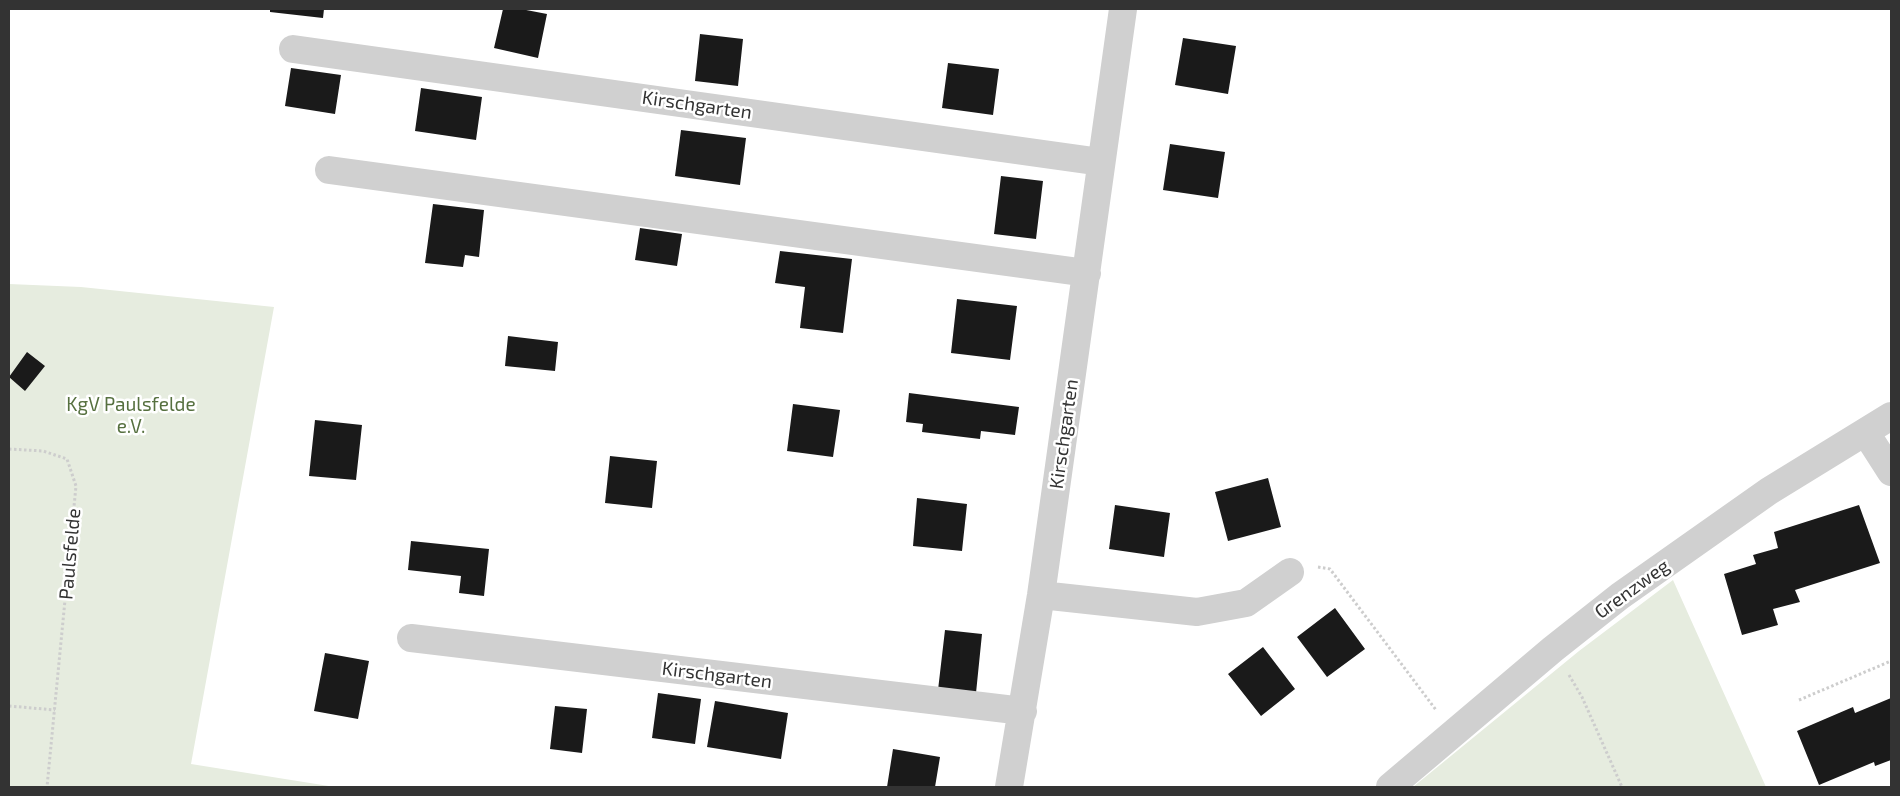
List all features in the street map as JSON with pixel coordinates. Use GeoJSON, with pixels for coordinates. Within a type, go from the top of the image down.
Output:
{"type":"FeatureCollection","features":[{"type":"Feature","properties":{"kind":"street","name":"Kirschgarten"},"geometry":{"type":"LineString","coordinates":[[1009,787],[1042,595],[1123,9]]}},
{"type":"Feature","properties":{"kind":"street","name":"Kirschgarten"},"geometry":{"type":"LineString","coordinates":[[292,48],[1101,162]]}},
{"type":"Feature","properties":{"kind":"street"},"geometry":{"type":"LineString","coordinates":[[329,170],[1086,273]]}},
{"type":"Feature","properties":{"kind":"street","name":"Grenzweg"},"geometry":{"type":"LineString","coordinates":[[1390,787],[1553,649],[1620,596],[1769,491],[1891,416]]}},
{"type":"Feature","properties":{"kind":"street"},"geometry":{"type":"LineString","coordinates":[[1866,433],[1891,472]]}},
{"type":"Feature","properties":{"kind":"street"},"geometry":{"type":"LineString","coordinates":[[1042,595],[1197,612],[1246,603],[1290,572]]}},
{"type":"Feature","properties":{"kind":"street","name":"Kirschgarten"},"geometry":{"type":"LineString","coordinates":[[411,638],[1023,711]]}},
{"type":"Feature","properties":{"kind":"path","name":"Paulsfelde"},"geometry":{"type":"LineString","coordinates":[[9,449],[43,451],[67,459],[76,486],[47,787]]}},
{"type":"Feature","properties":{"kind":"path"},"geometry":{"type":"LineString","coordinates":[[1290,572],[1322,566],[1330,570],[1454,733]]}},
{"type":"Feature","properties":{"kind":"path"},"geometry":{"type":"LineString","coordinates":[[1553,649],[1582,697],[1622,787]]}},
{"type":"Feature","properties":{"kind":"path"},"geometry":{"type":"LineString","coordinates":[[1799,700],[1891,660]]}},
{"type":"Feature","properties":{"kind":"path"},"geometry":{"type":"LineString","coordinates":[[9,706],[55,710]]}},
{"type":"Feature","properties":{"kind":"green space","name":"KgV Paulsfelde e.V."},"geometry":{"type":"Polygon","coordinates":[[[9,284],[81,287],[274,307],[191,764],[335,787],[9,787],[9,284]]]}},
{"type":"Feature","properties":{"kind":"green space"},"geometry":{"type":"Polygon","coordinates":[[[1673,580],[1766,787],[1413,787],[1579,651],[1673,580]]]}},
{"type":"Feature","properties":{"kind":"building"},"geometry":{"type":"Polygon","coordinates":[[[270,9],[324,9],[323,18],[270,12],[270,9]]]}},
{"type":"Feature","properties":{"kind":"building"},"geometry":{"type":"Polygon","coordinates":[[[503,9],[521,9],[547,14],[538,58],[494,48],[503,9]]]}},
{"type":"Feature","properties":{"kind":"building"},"geometry":{"type":"Polygon","coordinates":[[[700,34],[743,39],[738,86],[695,81],[700,34]]]}},
{"type":"Feature","properties":{"kind":"building"},"geometry":{"type":"Polygon","coordinates":[[[1183,38],[1236,46],[1228,94],[1175,85],[1183,38]]]}},
{"type":"Feature","properties":{"kind":"building"},"geometry":{"type":"Polygon","coordinates":[[[948,63],[999,69],[993,115],[942,108],[948,63]]]}},
{"type":"Feature","properties":{"kind":"building"},"geometry":{"type":"Polygon","coordinates":[[[291,68],[341,75],[335,114],[285,106],[291,68]]]}},
{"type":"Feature","properties":{"kind":"building"},"geometry":{"type":"Polygon","coordinates":[[[421,88],[482,97],[476,140],[415,131],[421,88]]]}},
{"type":"Feature","properties":{"kind":"building"},"geometry":{"type":"Polygon","coordinates":[[[681,130],[746,138],[740,185],[675,176],[681,130]]]}},
{"type":"Feature","properties":{"kind":"building"},"geometry":{"type":"Polygon","coordinates":[[[1170,144],[1225,152],[1218,198],[1163,190],[1170,144]]]}},
{"type":"Feature","properties":{"kind":"building"},"geometry":{"type":"Polygon","coordinates":[[[1001,176],[1043,181],[1036,239],[994,234],[1001,176]]]}},
{"type":"Feature","properties":{"kind":"building"},"geometry":{"type":"Polygon","coordinates":[[[433,204],[484,210],[479,257],[465,255],[463,267],[425,263],[433,204]]]}},
{"type":"Feature","properties":{"kind":"building"},"geometry":{"type":"Polygon","coordinates":[[[640,228],[682,234],[677,266],[635,260],[640,228]]]}},
{"type":"Feature","properties":{"kind":"building"},"geometry":{"type":"Polygon","coordinates":[[[780,251],[852,259],[843,333],[800,328],[805,287],[775,283],[780,251]]]}},
{"type":"Feature","properties":{"kind":"building"},"geometry":{"type":"Polygon","coordinates":[[[957,299],[1017,306],[1010,360],[951,353],[957,299]]]}},
{"type":"Feature","properties":{"kind":"building"},"geometry":{"type":"Polygon","coordinates":[[[508,336],[558,342],[555,371],[505,366],[508,336]]]}},
{"type":"Feature","properties":{"kind":"building"},"geometry":{"type":"Polygon","coordinates":[[[27,352],[45,366],[25,391],[9,377],[27,352]]]}},
{"type":"Feature","properties":{"kind":"building"},"geometry":{"type":"Polygon","coordinates":[[[909,393],[1019,407],[1015,435],[981,431],[980,439],[922,432],[923,424],[906,422],[909,393]]]}},
{"type":"Feature","properties":{"kind":"building"},"geometry":{"type":"Polygon","coordinates":[[[793,404],[840,410],[833,457],[787,451],[793,404]]]}},
{"type":"Feature","properties":{"kind":"building"},"geometry":{"type":"Polygon","coordinates":[[[315,420],[362,425],[356,480],[309,476],[315,420]]]}},
{"type":"Feature","properties":{"kind":"building"},"geometry":{"type":"Polygon","coordinates":[[[610,456],[657,461],[652,508],[605,503],[610,456]]]}},
{"type":"Feature","properties":{"kind":"building"},"geometry":{"type":"Polygon","coordinates":[[[1268,478],[1281,527],[1228,541],[1215,492],[1268,478]]]}},
{"type":"Feature","properties":{"kind":"building"},"geometry":{"type":"Polygon","coordinates":[[[917,498],[967,504],[962,551],[913,546],[917,498]]]}},
{"type":"Feature","properties":{"kind":"building"},"geometry":{"type":"Polygon","coordinates":[[[1115,505],[1170,513],[1164,557],[1109,549],[1115,505]]]}},
{"type":"Feature","properties":{"kind":"building"},"geometry":{"type":"Polygon","coordinates":[[[1859,505],[1880,563],[1795,590],[1800,602],[1773,609],[1778,625],[1742,635],[1724,574],[1756,564],[1753,555],[1778,548],[1774,532],[1859,505]]]}},
{"type":"Feature","properties":{"kind":"building"},"geometry":{"type":"Polygon","coordinates":[[[411,541],[489,549],[484,596],[459,593],[461,576],[408,570],[411,541]]]}},
{"type":"Feature","properties":{"kind":"building"},"geometry":{"type":"Polygon","coordinates":[[[1335,608],[1365,649],[1327,677],[1297,637],[1335,608]]]}},
{"type":"Feature","properties":{"kind":"building"},"geometry":{"type":"Polygon","coordinates":[[[945,630],[982,634],[976,693],[938,690],[945,630]]]}},
{"type":"Feature","properties":{"kind":"building"},"geometry":{"type":"Polygon","coordinates":[[[1263,647],[1295,689],[1261,716],[1228,674],[1263,647]]]}},
{"type":"Feature","properties":{"kind":"building"},"geometry":{"type":"Polygon","coordinates":[[[325,653],[369,661],[358,719],[314,711],[325,653]]]}},
{"type":"Feature","properties":{"kind":"building"},"geometry":{"type":"Polygon","coordinates":[[[658,693],[701,699],[695,744],[652,738],[658,693]]]}},
{"type":"Feature","properties":{"kind":"building"},"geometry":{"type":"Polygon","coordinates":[[[1891,698],[1891,760],[1875,766],[1874,762],[1819,785],[1797,731],[1853,707],[1855,713],[1891,698]]]}},
{"type":"Feature","properties":{"kind":"building"},"geometry":{"type":"Polygon","coordinates":[[[715,701],[788,713],[781,759],[707,747],[715,701]]]}},
{"type":"Feature","properties":{"kind":"building"},"geometry":{"type":"Polygon","coordinates":[[[555,706],[587,709],[582,753],[550,749],[555,706]]]}},
{"type":"Feature","properties":{"kind":"building"},"geometry":{"type":"Polygon","coordinates":[[[893,749],[940,757],[935,787],[887,787],[893,749]]]}}]}
